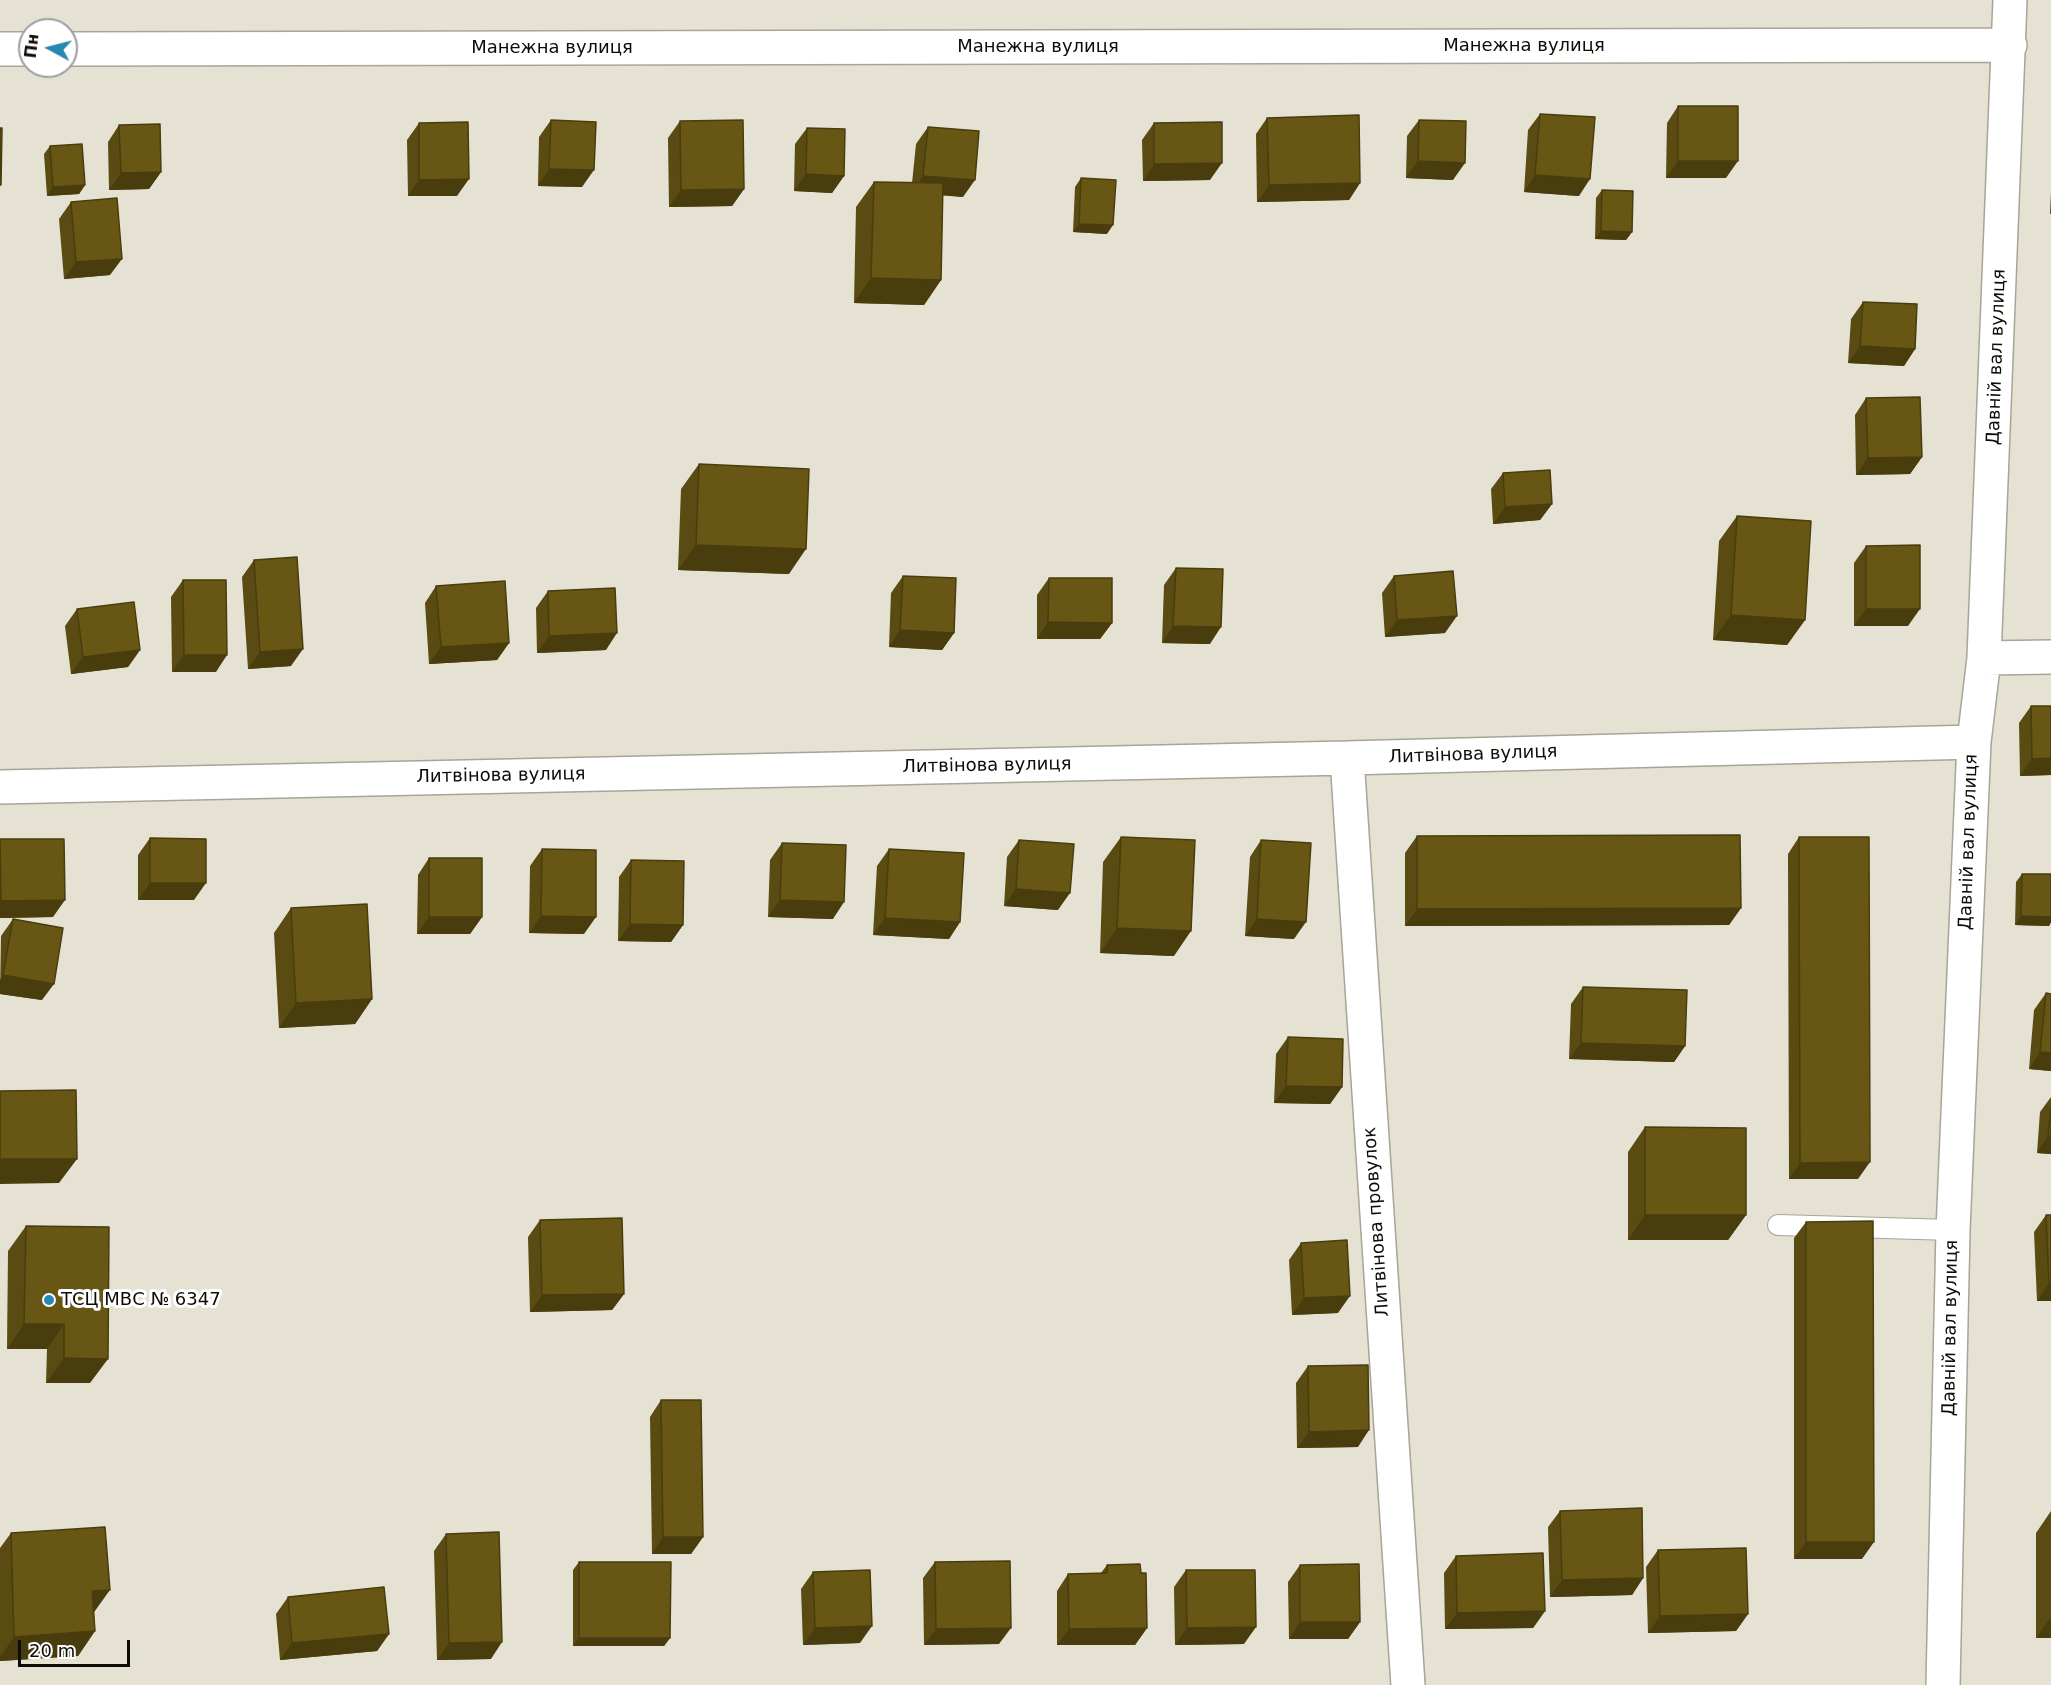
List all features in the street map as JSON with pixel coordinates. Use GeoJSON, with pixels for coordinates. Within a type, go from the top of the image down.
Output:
{"type":"FeatureCollection","features":[{"type":"Feature","properties":{"kind":"street","name":"Давній вал вулиця"},"geometry":{"type":"LineString","coordinates":[[1943,1685],[1953,1230],[1974,742],[1984,658],[2010,0]]}},
{"type":"Feature","properties":{"kind":"street","name":"Манежна вулиця"},"geometry":{"type":"LineString","coordinates":[[78,48],[2010,45]]}},
{"type":"Feature","properties":{"kind":"street"},"geometry":{"type":"LineString","coordinates":[[0,49],[18,49]]}},
{"type":"Feature","properties":{"kind":"street"},"geometry":{"type":"LineString","coordinates":[[1984,658],[2051,657]]}},
{"type":"Feature","properties":{"kind":"street","name":"Литвінова вулиця"},"geometry":{"type":"LineString","coordinates":[[0,787],[1974,742]]}},
{"type":"Feature","properties":{"kind":"street","name":"Литвінова провулок"},"geometry":{"type":"LineString","coordinates":[[1347,758],[1408,1685]]}},
{"type":"Feature","properties":{"kind":"lane"},"geometry":{"type":"LineString","coordinates":[[1778,1225],[1953,1230]]}},
{"type":"Feature","properties":{"kind":"building"},"geometry":{"type":"Polygon","coordinates":[[[1678,106],[1738,106],[1738,161],[1678,161],[1678,106]]]}},
{"type":"Feature","properties":{"kind":"building"},"geometry":{"type":"Polygon","coordinates":[[[1540,114],[1595,117],[1590,179],[1535,175],[1540,114]]]}},
{"type":"Feature","properties":{"kind":"building"},"geometry":{"type":"Polygon","coordinates":[[[1359,115],[1360,183],[1269,185],[1267,118],[1359,115]]]}},
{"type":"Feature","properties":{"kind":"building"},"geometry":{"type":"Polygon","coordinates":[[[551,120],[596,122],[594,170],[549,169],[551,120]]]}},
{"type":"Feature","properties":{"kind":"building"},"geometry":{"type":"Polygon","coordinates":[[[743,120],[744,189],[681,190],[680,121],[743,120]]]}},
{"type":"Feature","properties":{"kind":"building"},"geometry":{"type":"Polygon","coordinates":[[[1419,120],[1466,121],[1465,163],[1418,161],[1419,120]]]}},
{"type":"Feature","properties":{"kind":"building"},"geometry":{"type":"Polygon","coordinates":[[[468,122],[469,179],[419,180],[419,123],[468,122]]]}},
{"type":"Feature","properties":{"kind":"building"},"geometry":{"type":"Polygon","coordinates":[[[1222,122],[1222,163],[1154,164],[1154,123],[1222,122]]]}},
{"type":"Feature","properties":{"kind":"building"},"geometry":{"type":"Polygon","coordinates":[[[160,124],[161,172],[121,173],[119,125],[160,124]]]}},
{"type":"Feature","properties":{"kind":"building"},"geometry":{"type":"Polygon","coordinates":[[[928,127],[979,131],[975,180],[923,176],[928,127]]]}},
{"type":"Feature","properties":{"kind":"building"},"geometry":{"type":"Polygon","coordinates":[[[0,128],[2,128],[1,185],[0,185],[0,128]]]}},
{"type":"Feature","properties":{"kind":"building"},"geometry":{"type":"Polygon","coordinates":[[[807,128],[845,129],[844,176],[806,174],[807,128]]]}},
{"type":"Feature","properties":{"kind":"building"},"geometry":{"type":"Polygon","coordinates":[[[82,144],[85,185],[53,187],[50,146],[82,144]]]}},
{"type":"Feature","properties":{"kind":"building"},"geometry":{"type":"Polygon","coordinates":[[[1081,178],[1116,180],[1113,225],[1079,224],[1081,178]]]}},
{"type":"Feature","properties":{"kind":"building"},"geometry":{"type":"Polygon","coordinates":[[[874,182],[943,183],[941,280],[871,278],[874,182]]]}},
{"type":"Feature","properties":{"kind":"building"},"geometry":{"type":"Polygon","coordinates":[[[1602,190],[1633,191],[1632,232],[1601,231],[1602,190]]]}},
{"type":"Feature","properties":{"kind":"building"},"geometry":{"type":"Polygon","coordinates":[[[117,198],[122,259],[76,262],[71,202],[117,198]]]}},
{"type":"Feature","properties":{"kind":"building"},"geometry":{"type":"Polygon","coordinates":[[[1863,302],[1917,304],[1915,349],[1860,346],[1863,302]]]}},
{"type":"Feature","properties":{"kind":"building"},"geometry":{"type":"Polygon","coordinates":[[[1920,397],[1922,457],[1868,458],[1866,398],[1920,397]]]}},
{"type":"Feature","properties":{"kind":"building"},"geometry":{"type":"Polygon","coordinates":[[[699,464],[809,469],[806,549],[696,545],[699,464]]]}},
{"type":"Feature","properties":{"kind":"building"},"geometry":{"type":"Polygon","coordinates":[[[1550,470],[1552,504],[1505,507],[1503,473],[1550,470]]]}},
{"type":"Feature","properties":{"kind":"building"},"geometry":{"type":"Polygon","coordinates":[[[1737,516],[1811,521],[1805,620],[1731,615],[1737,516]]]}},
{"type":"Feature","properties":{"kind":"building"},"geometry":{"type":"Polygon","coordinates":[[[1920,545],[1920,609],[1866,609],[1866,546],[1920,545]]]}},
{"type":"Feature","properties":{"kind":"building"},"geometry":{"type":"Polygon","coordinates":[[[297,557],[303,649],[260,652],[254,560],[297,557]]]}},
{"type":"Feature","properties":{"kind":"building"},"geometry":{"type":"Polygon","coordinates":[[[1176,568],[1223,569],[1221,627],[1173,626],[1176,568]]]}},
{"type":"Feature","properties":{"kind":"building"},"geometry":{"type":"Polygon","coordinates":[[[1453,571],[1457,616],[1397,620],[1394,576],[1453,571]]]}},
{"type":"Feature","properties":{"kind":"building"},"geometry":{"type":"Polygon","coordinates":[[[903,576],[956,578],[954,633],[900,630],[903,576]]]}},
{"type":"Feature","properties":{"kind":"building"},"geometry":{"type":"Polygon","coordinates":[[[1049,578],[1112,578],[1112,623],[1048,622],[1049,578]]]}},
{"type":"Feature","properties":{"kind":"building"},"geometry":{"type":"Polygon","coordinates":[[[183,580],[226,580],[227,655],[184,655],[183,580]]]}},
{"type":"Feature","properties":{"kind":"building"},"geometry":{"type":"Polygon","coordinates":[[[505,581],[509,643],[441,647],[436,586],[505,581]]]}},
{"type":"Feature","properties":{"kind":"building"},"geometry":{"type":"Polygon","coordinates":[[[615,588],[617,633],[549,636],[548,591],[615,588]]]}},
{"type":"Feature","properties":{"kind":"building"},"geometry":{"type":"Polygon","coordinates":[[[134,602],[140,650],[83,657],[77,609],[134,602]]]}},
{"type":"Feature","properties":{"kind":"building"},"geometry":{"type":"Polygon","coordinates":[[[2031,706],[2051,706],[2051,758],[2032,759],[2031,706]]]}},
{"type":"Feature","properties":{"kind":"building"},"geometry":{"type":"Polygon","coordinates":[[[1740,835],[1741,908],[1417,909],[1417,836],[1740,835]]]}},
{"type":"Feature","properties":{"kind":"building"},"geometry":{"type":"Polygon","coordinates":[[[1121,837],[1195,840],[1191,931],[1117,928],[1121,837]]]}},
{"type":"Feature","properties":{"kind":"building"},"geometry":{"type":"Polygon","coordinates":[[[1799,837],[1869,837],[1870,1162],[1800,1163],[1799,837]]]}},
{"type":"Feature","properties":{"kind":"building"},"geometry":{"type":"Polygon","coordinates":[[[150,838],[206,839],[206,883],[150,883],[150,838]]]}},
{"type":"Feature","properties":{"kind":"building"},"geometry":{"type":"Polygon","coordinates":[[[0,839],[64,839],[65,900],[1,901],[0,839]]]}},
{"type":"Feature","properties":{"kind":"building"},"geometry":{"type":"Polygon","coordinates":[[[1019,840],[1074,844],[1070,893],[1016,889],[1019,840]]]}},
{"type":"Feature","properties":{"kind":"building"},"geometry":{"type":"Polygon","coordinates":[[[1261,840],[1311,843],[1306,922],[1257,919],[1261,840]]]}},
{"type":"Feature","properties":{"kind":"building"},"geometry":{"type":"Polygon","coordinates":[[[782,843],[846,845],[844,902],[780,900],[782,843]]]}},
{"type":"Feature","properties":{"kind":"building"},"geometry":{"type":"Polygon","coordinates":[[[542,849],[596,850],[596,917],[541,916],[542,849]]]}},
{"type":"Feature","properties":{"kind":"building"},"geometry":{"type":"Polygon","coordinates":[[[889,849],[964,853],[960,922],[885,918],[889,849]]]}},
{"type":"Feature","properties":{"kind":"building"},"geometry":{"type":"Polygon","coordinates":[[[429,858],[482,858],[482,917],[429,917],[429,858]]]}},
{"type":"Feature","properties":{"kind":"building"},"geometry":{"type":"Polygon","coordinates":[[[631,860],[684,861],[683,925],[630,924],[631,860]]]}},
{"type":"Feature","properties":{"kind":"building"},"geometry":{"type":"Polygon","coordinates":[[[2022,874],[2051,874],[2051,917],[2021,916],[2022,874]]]}},
{"type":"Feature","properties":{"kind":"building"},"geometry":{"type":"Polygon","coordinates":[[[367,904],[372,999],[296,1003],[291,908],[367,904]]]}},
{"type":"Feature","properties":{"kind":"building"},"geometry":{"type":"Polygon","coordinates":[[[13,919],[63,928],[54,984],[3,975],[13,919]]]}},
{"type":"Feature","properties":{"kind":"building"},"geometry":{"type":"Polygon","coordinates":[[[1583,987],[1687,990],[1685,1046],[1581,1043],[1583,987]]]}},
{"type":"Feature","properties":{"kind":"building"},"geometry":{"type":"Polygon","coordinates":[[[2046,993],[2051,994],[2051,1053],[2040,1052],[2046,993]]]}},
{"type":"Feature","properties":{"kind":"building"},"geometry":{"type":"Polygon","coordinates":[[[1288,1037],[1343,1039],[1342,1087],[1286,1086],[1288,1037]]]}},
{"type":"Feature","properties":{"kind":"building"},"geometry":{"type":"Polygon","coordinates":[[[76,1090],[77,1159],[0,1159],[0,1091],[76,1090]]]}},
{"type":"Feature","properties":{"kind":"building"},"geometry":{"type":"Polygon","coordinates":[[[2051,1108],[2051,1136],[2048,1136],[2051,1108]]]}},
{"type":"Feature","properties":{"kind":"building"},"geometry":{"type":"Polygon","coordinates":[[[1645,1127],[1746,1128],[1746,1215],[1645,1215],[1645,1127]]]}},
{"type":"Feature","properties":{"kind":"building"},"geometry":{"type":"Polygon","coordinates":[[[2046,1215],[2051,1215],[2051,1284],[2049,1284],[2046,1215]]]}},
{"type":"Feature","properties":{"kind":"building"},"geometry":{"type":"Polygon","coordinates":[[[622,1218],[624,1294],[542,1295],[540,1220],[622,1218]]]}},
{"type":"Feature","properties":{"kind":"building"},"geometry":{"type":"Polygon","coordinates":[[[1873,1221],[1874,1542],[1806,1542],[1806,1222],[1873,1221]]]}},
{"type":"Feature","properties":{"kind":"building"},"geometry":{"type":"Polygon","coordinates":[[[26,1226],[109,1227],[108,1359],[64,1358],[64,1324],[24,1324],[26,1226]]]}},
{"type":"Feature","properties":{"kind":"building"},"geometry":{"type":"Polygon","coordinates":[[[1347,1240],[1350,1296],[1304,1298],[1301,1243],[1347,1240]]]}},
{"type":"Feature","properties":{"kind":"building"},"geometry":{"type":"Polygon","coordinates":[[[1368,1365],[1369,1430],[1309,1432],[1308,1366],[1368,1365]]]}},
{"type":"Feature","properties":{"kind":"building"},"geometry":{"type":"Polygon","coordinates":[[[661,1400],[701,1400],[703,1537],[663,1537],[661,1400]]]}},
{"type":"Feature","properties":{"kind":"building"},"geometry":{"type":"Polygon","coordinates":[[[1642,1508],[1643,1578],[1562,1580],[1560,1511],[1642,1508]]]}},
{"type":"Feature","properties":{"kind":"building"},"geometry":{"type":"Polygon","coordinates":[[[105,1527],[110,1590],[92,1591],[95,1631],[14,1637],[11,1533],[105,1527]]]}},
{"type":"Feature","properties":{"kind":"building"},"geometry":{"type":"Polygon","coordinates":[[[499,1532],[502,1642],[449,1643],[446,1534],[499,1532]]]}},
{"type":"Feature","properties":{"kind":"building"},"geometry":{"type":"Polygon","coordinates":[[[1746,1548],[1748,1614],[1660,1616],[1658,1550],[1746,1548]]]}},
{"type":"Feature","properties":{"kind":"building"},"geometry":{"type":"Polygon","coordinates":[[[1543,1553],[1545,1611],[1457,1613],[1456,1556],[1543,1553]]]}},
{"type":"Feature","properties":{"kind":"building"},"geometry":{"type":"Polygon","coordinates":[[[1010,1561],[1011,1628],[936,1629],[935,1562],[1010,1561]]]}},
{"type":"Feature","properties":{"kind":"building"},"geometry":{"type":"Polygon","coordinates":[[[579,1562],[671,1562],[670,1638],[579,1638],[579,1562]]]}},
{"type":"Feature","properties":{"kind":"building"},"geometry":{"type":"Polygon","coordinates":[[[1140,1564],[1141,1573],[1146,1573],[1147,1628],[1069,1629],[1068,1574],[1107,1573],[1107,1565],[1140,1564]]]}},
{"type":"Feature","properties":{"kind":"building"},"geometry":{"type":"Polygon","coordinates":[[[1359,1564],[1360,1622],[1300,1622],[1300,1565],[1359,1564]]]}},
{"type":"Feature","properties":{"kind":"building"},"geometry":{"type":"Polygon","coordinates":[[[870,1570],[872,1626],[815,1628],[813,1572],[870,1570]]]}},
{"type":"Feature","properties":{"kind":"building"},"geometry":{"type":"Polygon","coordinates":[[[1186,1570],[1255,1570],[1256,1627],[1187,1628],[1186,1570]]]}},
{"type":"Feature","properties":{"kind":"building"},"geometry":{"type":"Polygon","coordinates":[[[384,1587],[389,1634],[292,1643],[288,1597],[384,1587]]]}},
{"type":"Feature","properties":{"kind":"place","name":"ТСЦ МВС № 6347"},"geometry":{"type":"Point","coordinates":[49,1300]}}]}
